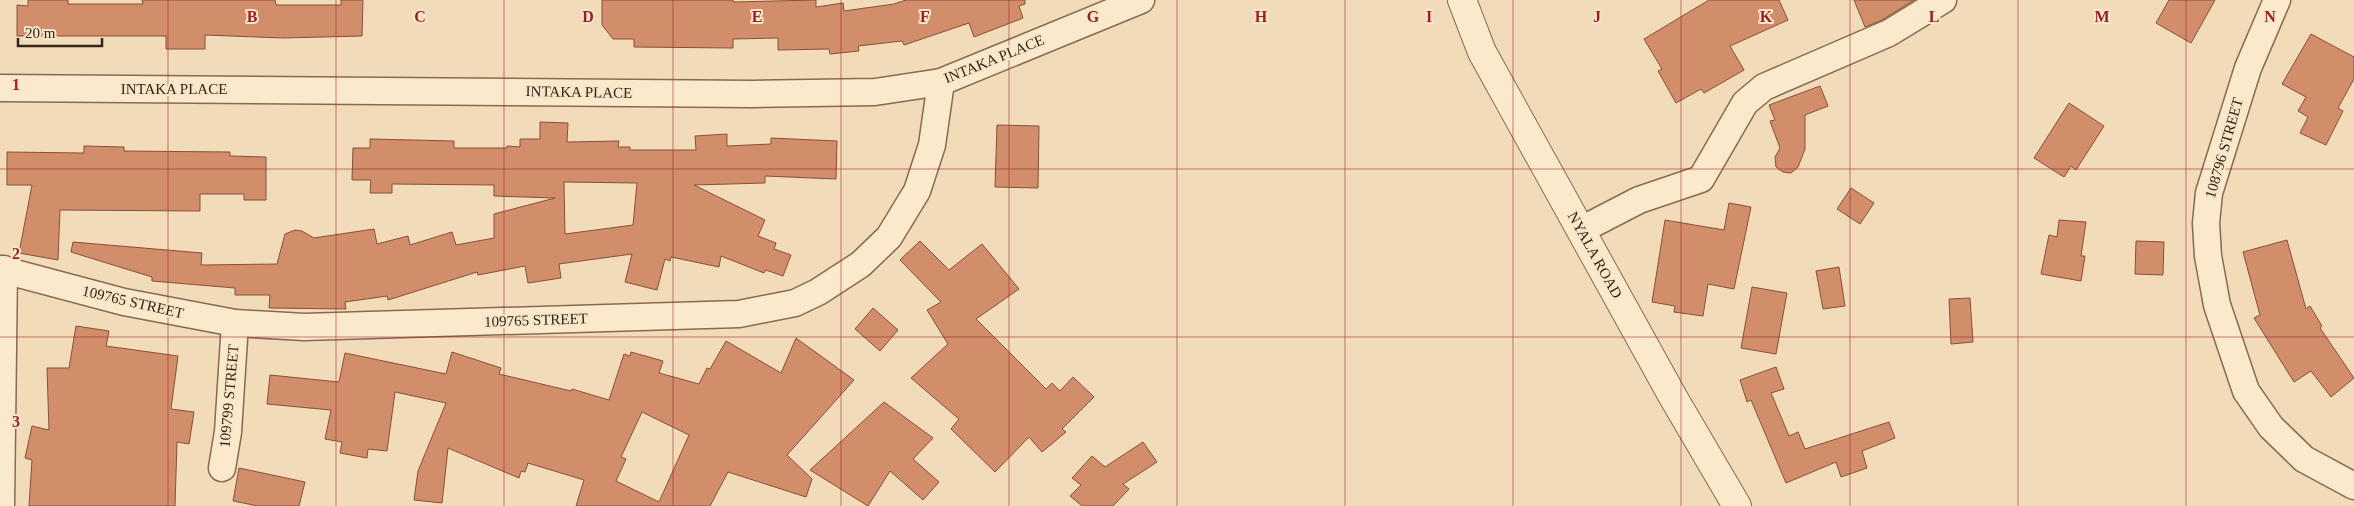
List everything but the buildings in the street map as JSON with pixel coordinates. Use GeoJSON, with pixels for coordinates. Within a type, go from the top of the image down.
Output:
{"type":"FeatureCollection","features":[{"type":"Feature","properties":{"kind":"street","name":"INTAKA PLACE"},"geometry":{"type":"LineString","coordinates":[[0,88],[753,94],[875,92],[941,82],[1139,0]]}},
{"type":"Feature","properties":{"kind":"street","name":"NYALA ROAD"},"geometry":{"type":"LineString","coordinates":[[1462,0],[1482,52],[1673,397],[1737,506]]}},
{"type":"Feature","properties":{"kind":"street"},"geometry":{"type":"LineString","coordinates":[[1581,230],[1639,200],[1701,179],[1745,103],[1764,87],[1889,33],[1943,0]]}},
{"type":"Feature","properties":{"kind":"street","name":"108796 STREET"},"geometry":{"type":"LineString","coordinates":[[2277,0],[2248,68],[2209,193],[2206,223],[2208,256],[2217,305],[2246,392],[2271,427],[2304,459],[2354,486]]}},
{"type":"Feature","properties":{"kind":"street","name":"109765 STREET"},"geometry":{"type":"LineString","coordinates":[[2,269],[124,302],[236,323],[304,327],[738,314],[795,303],[818,292],[861,264],[889,236],[917,191],[932,145],[941,82]]}},
{"type":"Feature","properties":{"kind":"street"},"geometry":{"type":"LineString","coordinates":[[1,506],[2,269]]}},
{"type":"Feature","properties":{"kind":"street","name":"109799 STREET"},"geometry":{"type":"LineString","coordinates":[[222,468],[228,432],[236,323]]}}]}
